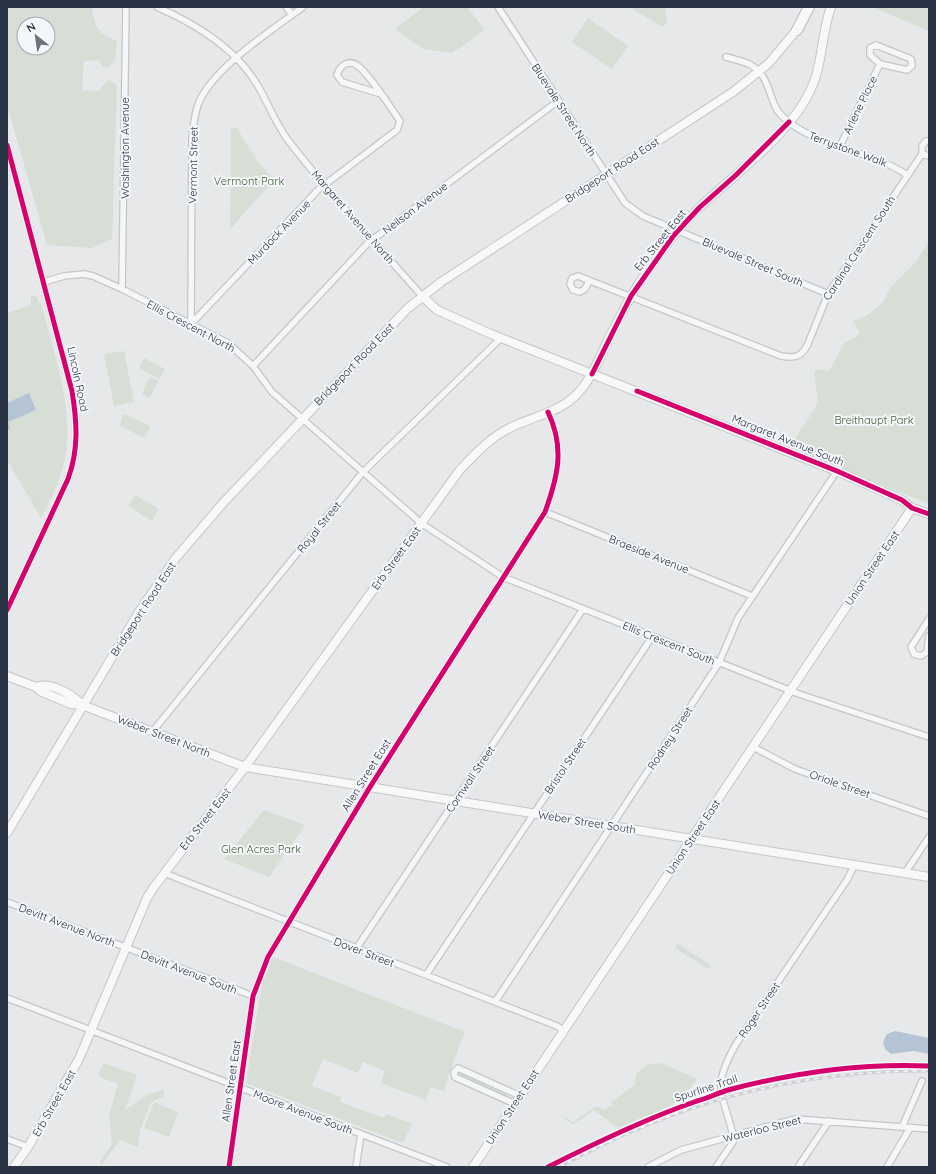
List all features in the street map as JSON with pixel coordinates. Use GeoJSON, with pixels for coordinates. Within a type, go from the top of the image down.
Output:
{"type":"FeatureCollection","features":[{"type":"Feature","properties":{"kind":"highway"},"geometry":{"type":"LineString","coordinates":[[797,30],[809,7]]}},
{"type":"Feature","properties":{"kind":"main road","name":"Bridgeport Road East"},"geometry":{"type":"LineString","coordinates":[[7,833],[82,705],[139,612],[175,559],[213,513],[407,309],[441,282],[733,92],[759,73],[797,30],[814,7]]}},
{"type":"Feature","properties":{"kind":"main road","name":"Erb Street East"},"geometry":{"type":"LineString","coordinates":[[14,1167],[28,1147],[66,1084],[92,1030],[147,898],[164,873],[245,767],[459,471],[488,441],[513,426],[548,412],[573,398],[592,374],[631,296],[677,230],[789,122],[811,90],[818,67],[826,19],[831,7]]}},
{"type":"Feature","properties":{"kind":"main road","name":"Margaret Avenue North"},"geometry":{"type":"LineString","coordinates":[[422,296],[437,310],[501,338],[592,374]]}},
{"type":"Feature","properties":{"kind":"main road","name":"Margaret Avenue South"},"geometry":{"type":"LineString","coordinates":[[592,374],[837,471],[902,500],[912,508],[929,514]]}},
{"type":"Feature","properties":{"kind":"main road","name":"Union Street East"},"geometry":{"type":"LineString","coordinates":[[473,1167],[753,747],[789,690],[904,522],[912,508]]}},
{"type":"Feature","properties":{"kind":"main road","name":"Weber Street North"},"geometry":{"type":"LineString","coordinates":[[7,676],[36,687],[40,691],[71,704],[82,705],[245,767]]}},
{"type":"Feature","properties":{"kind":"main road","name":"Weber Street South"},"geometry":{"type":"LineString","coordinates":[[245,767],[455,802],[692,838],[929,877]]}},
{"type":"Feature","properties":{"kind":"street","name":"Washington Avenue"},"geometry":{"type":"LineString","coordinates":[[122,289],[126,7]]}},
{"type":"Feature","properties":{"kind":"street","name":"Margaret Avenue North"},"geometry":{"type":"LineString","coordinates":[[156,7],[200,28],[215,39],[236,59],[257,85],[290,143],[422,296]]}},
{"type":"Feature","properties":{"kind":"street"},"geometry":{"type":"LineString","coordinates":[[286,7],[292,15]]}},
{"type":"Feature","properties":{"kind":"street","name":"Vermont Street"},"geometry":{"type":"LineString","coordinates":[[191,324],[192,137],[195,114],[201,97],[216,76],[303,7]]}},
{"type":"Feature","properties":{"kind":"street","name":"Bluevale Street North"},"geometry":{"type":"LineString","coordinates":[[498,7],[625,203],[643,216],[677,230]]}},
{"type":"Feature","properties":{"kind":"street","name":"Arlene Place"},"geometry":{"type":"LineString","coordinates":[[876,45],[911,58],[912,66],[907,70],[880,64],[870,55],[870,48],[876,45]]}},
{"type":"Feature","properties":{"kind":"street"},"geometry":{"type":"LineString","coordinates":[[726,56],[750,64],[759,73]]}},
{"type":"Feature","properties":{"kind":"street","name":"Murdock Avenue"},"geometry":{"type":"LineString","coordinates":[[191,324],[326,184],[398,130],[400,121],[381,94],[358,66],[351,63],[343,64],[339,68],[337,75],[342,82],[381,94]]}},
{"type":"Feature","properties":{"kind":"street","name":"Arlene Place"},"geometry":{"type":"LineString","coordinates":[[840,146],[880,64]]}},
{"type":"Feature","properties":{"kind":"street","name":"Terrystone Walk"},"geometry":{"type":"LineString","coordinates":[[759,73],[768,85],[776,108],[789,122],[808,135],[893,165],[907,175]]}},
{"type":"Feature","properties":{"kind":"street","name":"Neilson Avenue"},"geometry":{"type":"LineString","coordinates":[[253,366],[372,239],[558,101]]}},
{"type":"Feature","properties":{"kind":"street","name":"Cardinal Crescent South"},"geometry":{"type":"LineString","coordinates":[[631,296],[780,356],[793,358],[803,353],[828,294],[922,154],[922,146],[926,141],[929,141]]}},
{"type":"Feature","properties":{"kind":"street","name":"Lincoln Road"},"geometry":{"type":"LineString","coordinates":[[7,145],[72,391],[77,424],[77,441],[74,460],[68,479],[7,610]]}},
{"type":"Feature","properties":{"kind":"street"},"geometry":{"type":"LineString","coordinates":[[922,154],[929,156]]}},
{"type":"Feature","properties":{"kind":"street","name":"Bluevale Street South"},"geometry":{"type":"LineString","coordinates":[[677,230],[828,294]]}},
{"type":"Feature","properties":{"kind":"street","name":"Ellis Crescent North"},"geometry":{"type":"LineString","coordinates":[[44,282],[64,276],[84,274],[93,276],[122,289],[228,343],[253,366],[272,392],[421,523]]}},
{"type":"Feature","properties":{"kind":"street"},"geometry":{"type":"LineString","coordinates":[[589,281],[631,296]]}},
{"type":"Feature","properties":{"kind":"street","name":"Royal Street"},"geometry":{"type":"LineString","coordinates":[[153,731],[363,472],[501,338]]}},
{"type":"Feature","properties":{"kind":"street","name":"Allen Street East"},"geometry":{"type":"LineString","coordinates":[[229,1167],[253,996],[268,957],[370,788],[545,512],[556,479],[559,457],[557,436],[548,412]]}},
{"type":"Feature","properties":{"kind":"street","name":"Rodney Street"},"geometry":{"type":"LineString","coordinates":[[495,1002],[719,664],[738,618],[837,471]]}},
{"type":"Feature","properties":{"kind":"street","name":"Braeside Avenue"},"geometry":{"type":"LineString","coordinates":[[545,512],[752,596]]}},
{"type":"Feature","properties":{"kind":"street","name":"Ellis Crescent South"},"geometry":{"type":"LineString","coordinates":[[421,523],[503,577],[719,664],[789,690],[929,737]]}},
{"type":"Feature","properties":{"kind":"street","name":"Cornwall Street"},"geometry":{"type":"LineString","coordinates":[[356,949],[582,609]]}},
{"type":"Feature","properties":{"kind":"street"},"geometry":{"type":"LineString","coordinates":[[929,620],[927,652],[921,656],[914,654],[910,647],[929,620]]}},
{"type":"Feature","properties":{"kind":"street","name":"Bristol Street"},"geometry":{"type":"LineString","coordinates":[[426,976],[652,637]]}},
{"type":"Feature","properties":{"kind":"street","name":"Oriole Street"},"geometry":{"type":"LineString","coordinates":[[753,747],[795,769],[929,816]]}},
{"type":"Feature","properties":{"kind":"street"},"geometry":{"type":"LineString","coordinates":[[905,873],[929,837]]}},
{"type":"Feature","properties":{"kind":"street","name":"Roger Street"},"geometry":{"type":"LineString","coordinates":[[733,1135],[720,1088],[721,1077],[725,1064],[736,1044],[847,880],[854,864]]}},
{"type":"Feature","properties":{"kind":"street","name":"Dover Street"},"geometry":{"type":"LineString","coordinates":[[164,873],[564,1030]]}},
{"type":"Feature","properties":{"kind":"street","name":"Devitt Avenue North"},"geometry":{"type":"LineString","coordinates":[[7,902],[126,948]]}},
{"type":"Feature","properties":{"kind":"street","name":"Devitt Avenue South"},"geometry":{"type":"LineString","coordinates":[[126,948],[253,996]]}},
{"type":"Feature","properties":{"kind":"street","name":"Moore Avenue South"},"geometry":{"type":"LineString","coordinates":[[7,998],[447,1167]]}},
{"type":"Feature","properties":{"kind":"street"},"geometry":{"type":"LineString","coordinates":[[515,1104],[454,1078],[454,1072],[458,1068],[520,1096]]}},
{"type":"Feature","properties":{"kind":"street"},"geometry":{"type":"LineString","coordinates":[[902,1127],[922,1081]]}},
{"type":"Feature","properties":{"kind":"street","name":"Waterloo Street"},"geometry":{"type":"LineString","coordinates":[[648,1167],[681,1150],[795,1119],[929,1129]]}},
{"type":"Feature","properties":{"kind":"street"},"geometry":{"type":"LineString","coordinates":[[798,1167],[829,1121]]}},
{"type":"Feature","properties":{"kind":"street"},"geometry":{"type":"LineString","coordinates":[[887,1167],[910,1128]]}},
{"type":"Feature","properties":{"kind":"street"},"geometry":{"type":"LineString","coordinates":[[356,1167],[361,1134]]}},
{"type":"Feature","properties":{"kind":"street"},"geometry":{"type":"LineString","coordinates":[[716,1167],[733,1142],[733,1135]]}},
{"type":"Feature","properties":{"kind":"street"},"geometry":{"type":"LineString","coordinates":[[7,1139],[28,1147]]}},
{"type":"Feature","properties":{"kind":"green space"},"geometry":{"type":"Polygon","coordinates":[[[7,7],[99,7],[92,9],[96,26],[98,30],[105,35],[117,41],[115,61],[108,68],[102,67],[99,60],[84,61],[82,90],[98,91],[108,80],[117,85],[112,239],[92,248],[47,245],[7,105],[7,7]]]}},
{"type":"Feature","properties":{"kind":"green space"},"geometry":{"type":"Polygon","coordinates":[[[423,7],[467,7],[485,30],[452,53],[423,49],[395,29],[423,7]]]}},
{"type":"Feature","properties":{"kind":"green space"},"geometry":{"type":"Polygon","coordinates":[[[635,7],[665,7],[667,24],[661,26],[634,10],[635,7]]]}},
{"type":"Feature","properties":{"kind":"green space"},"geometry":{"type":"Polygon","coordinates":[[[873,7],[929,7],[929,31],[873,7]]]}},
{"type":"Feature","properties":{"kind":"green space"},"geometry":{"type":"Polygon","coordinates":[[[588,18],[628,46],[612,69],[572,42],[588,18]]]}},
{"type":"Feature","properties":{"kind":"green space","name":"Vermont Park"},"geometry":{"type":"Polygon","coordinates":[[[236,127],[261,166],[275,179],[230,229],[231,129],[236,127]]]}},
{"type":"Feature","properties":{"kind":"green space","name":"Breithaupt Park"},"geometry":{"type":"Polygon","coordinates":[[[929,241],[929,504],[789,447],[814,410],[818,400],[814,372],[818,369],[829,371],[845,342],[855,338],[860,333],[853,321],[868,315],[883,302],[890,288],[915,263],[929,241]]]}},
{"type":"Feature","properties":{"kind":"green space"},"geometry":{"type":"Polygon","coordinates":[[[31,296],[36,296],[39,303],[41,303],[61,377],[67,415],[66,453],[62,470],[49,503],[41,518],[7,460],[7,313],[31,305],[31,296]]]}},
{"type":"Feature","properties":{"kind":"green space"},"geometry":{"type":"Polygon","coordinates":[[[124,351],[134,402],[114,406],[104,354],[124,351]]]}},
{"type":"Feature","properties":{"kind":"green space"},"geometry":{"type":"Polygon","coordinates":[[[144,358],[165,369],[159,379],[139,368],[144,358]]]}},
{"type":"Feature","properties":{"kind":"green space"},"geometry":{"type":"Polygon","coordinates":[[[150,377],[158,381],[150,398],[142,394],[150,377]]]}},
{"type":"Feature","properties":{"kind":"green space"},"geometry":{"type":"Polygon","coordinates":[[[124,414],[150,426],[145,438],[119,426],[124,414]]]}},
{"type":"Feature","properties":{"kind":"green space"},"geometry":{"type":"Polygon","coordinates":[[[135,495],[159,509],[152,521],[128,506],[135,495]]]}},
{"type":"Feature","properties":{"kind":"green space","name":"Glen Acres Park"},"geometry":{"type":"Polygon","coordinates":[[[264,810],[305,825],[269,877],[224,859],[264,810]]]}},
{"type":"Feature","properties":{"kind":"green space"},"geometry":{"type":"Polygon","coordinates":[[[677,943],[709,964],[711,967],[707,968],[675,948],[677,943]]]}},
{"type":"Feature","properties":{"kind":"green space"},"geometry":{"type":"Polygon","coordinates":[[[273,957],[465,1032],[448,1076],[444,1091],[430,1087],[426,1100],[381,1083],[385,1071],[363,1062],[358,1073],[323,1059],[312,1086],[341,1097],[340,1102],[384,1118],[386,1114],[412,1124],[403,1143],[246,1083],[262,984],[273,957]]]}},
{"type":"Feature","properties":{"kind":"green space"},"geometry":{"type":"Polygon","coordinates":[[[104,1063],[137,1075],[125,1110],[148,1094],[164,1090],[163,1097],[151,1102],[140,1130],[138,1147],[120,1140],[102,1165],[99,1163],[112,1144],[109,1116],[118,1083],[103,1079],[98,1074],[104,1063]]]}},
{"type":"Feature","properties":{"kind":"green space"},"geometry":{"type":"Polygon","coordinates":[[[661,1063],[697,1079],[681,1099],[669,1107],[618,1128],[594,1110],[573,1124],[564,1118],[565,1117],[573,1122],[596,1106],[606,1110],[610,1105],[615,1108],[611,1102],[635,1084],[636,1074],[647,1065],[661,1063]]]}},
{"type":"Feature","properties":{"kind":"green space"},"geometry":{"type":"Polygon","coordinates":[[[458,1071],[508,1093],[507,1097],[456,1076],[458,1071]]]}},
{"type":"Feature","properties":{"kind":"green space"},"geometry":{"type":"Polygon","coordinates":[[[154,1102],[178,1112],[169,1137],[144,1128],[154,1102]]]}},
{"type":"Feature","properties":{"kind":"water"},"geometry":{"type":"Polygon","coordinates":[[[29,393],[36,410],[8,422],[10,428],[7,430],[7,403],[29,393]]]}},
{"type":"Feature","properties":{"kind":"water"},"geometry":{"type":"Polygon","coordinates":[[[895,1031],[929,1038],[929,1054],[913,1051],[891,1054],[885,1049],[883,1042],[887,1034],[895,1031]]]}},
{"type":"Feature","properties":{"kind":"railway"},"geometry":{"type":"LineString","coordinates":[[560,1167],[604,1144],[648,1125],[693,1108],[738,1095],[784,1084],[831,1077],[879,1072],[929,1071]]}},
{"type":"Feature","properties":{"kind":"cycle path"},"geometry":{"type":"LineString","coordinates":[[592,374],[631,296],[674,235],[700,207],[736,175],[789,122]]}},
{"type":"Feature","properties":{"kind":"cycle path"},"geometry":{"type":"LineString","coordinates":[[7,145],[72,391],[76,425],[74,457],[68,479],[7,610]]}},
{"type":"Feature","properties":{"kind":"cycle path"},"geometry":{"type":"LineString","coordinates":[[637,391],[837,471],[902,500],[912,508],[929,514]]}},
{"type":"Feature","properties":{"kind":"cycle path"},"geometry":{"type":"LineString","coordinates":[[229,1167],[253,996],[268,957],[370,787],[545,512],[553,486],[558,462],[557,438],[548,412]]}},
{"type":"Feature","properties":{"kind":"cycle path","name":"Spurline Trail"},"geometry":{"type":"LineString","coordinates":[[548,1167],[640,1123],[728,1090],[828,1070],[904,1065],[929,1066]]}}]}
